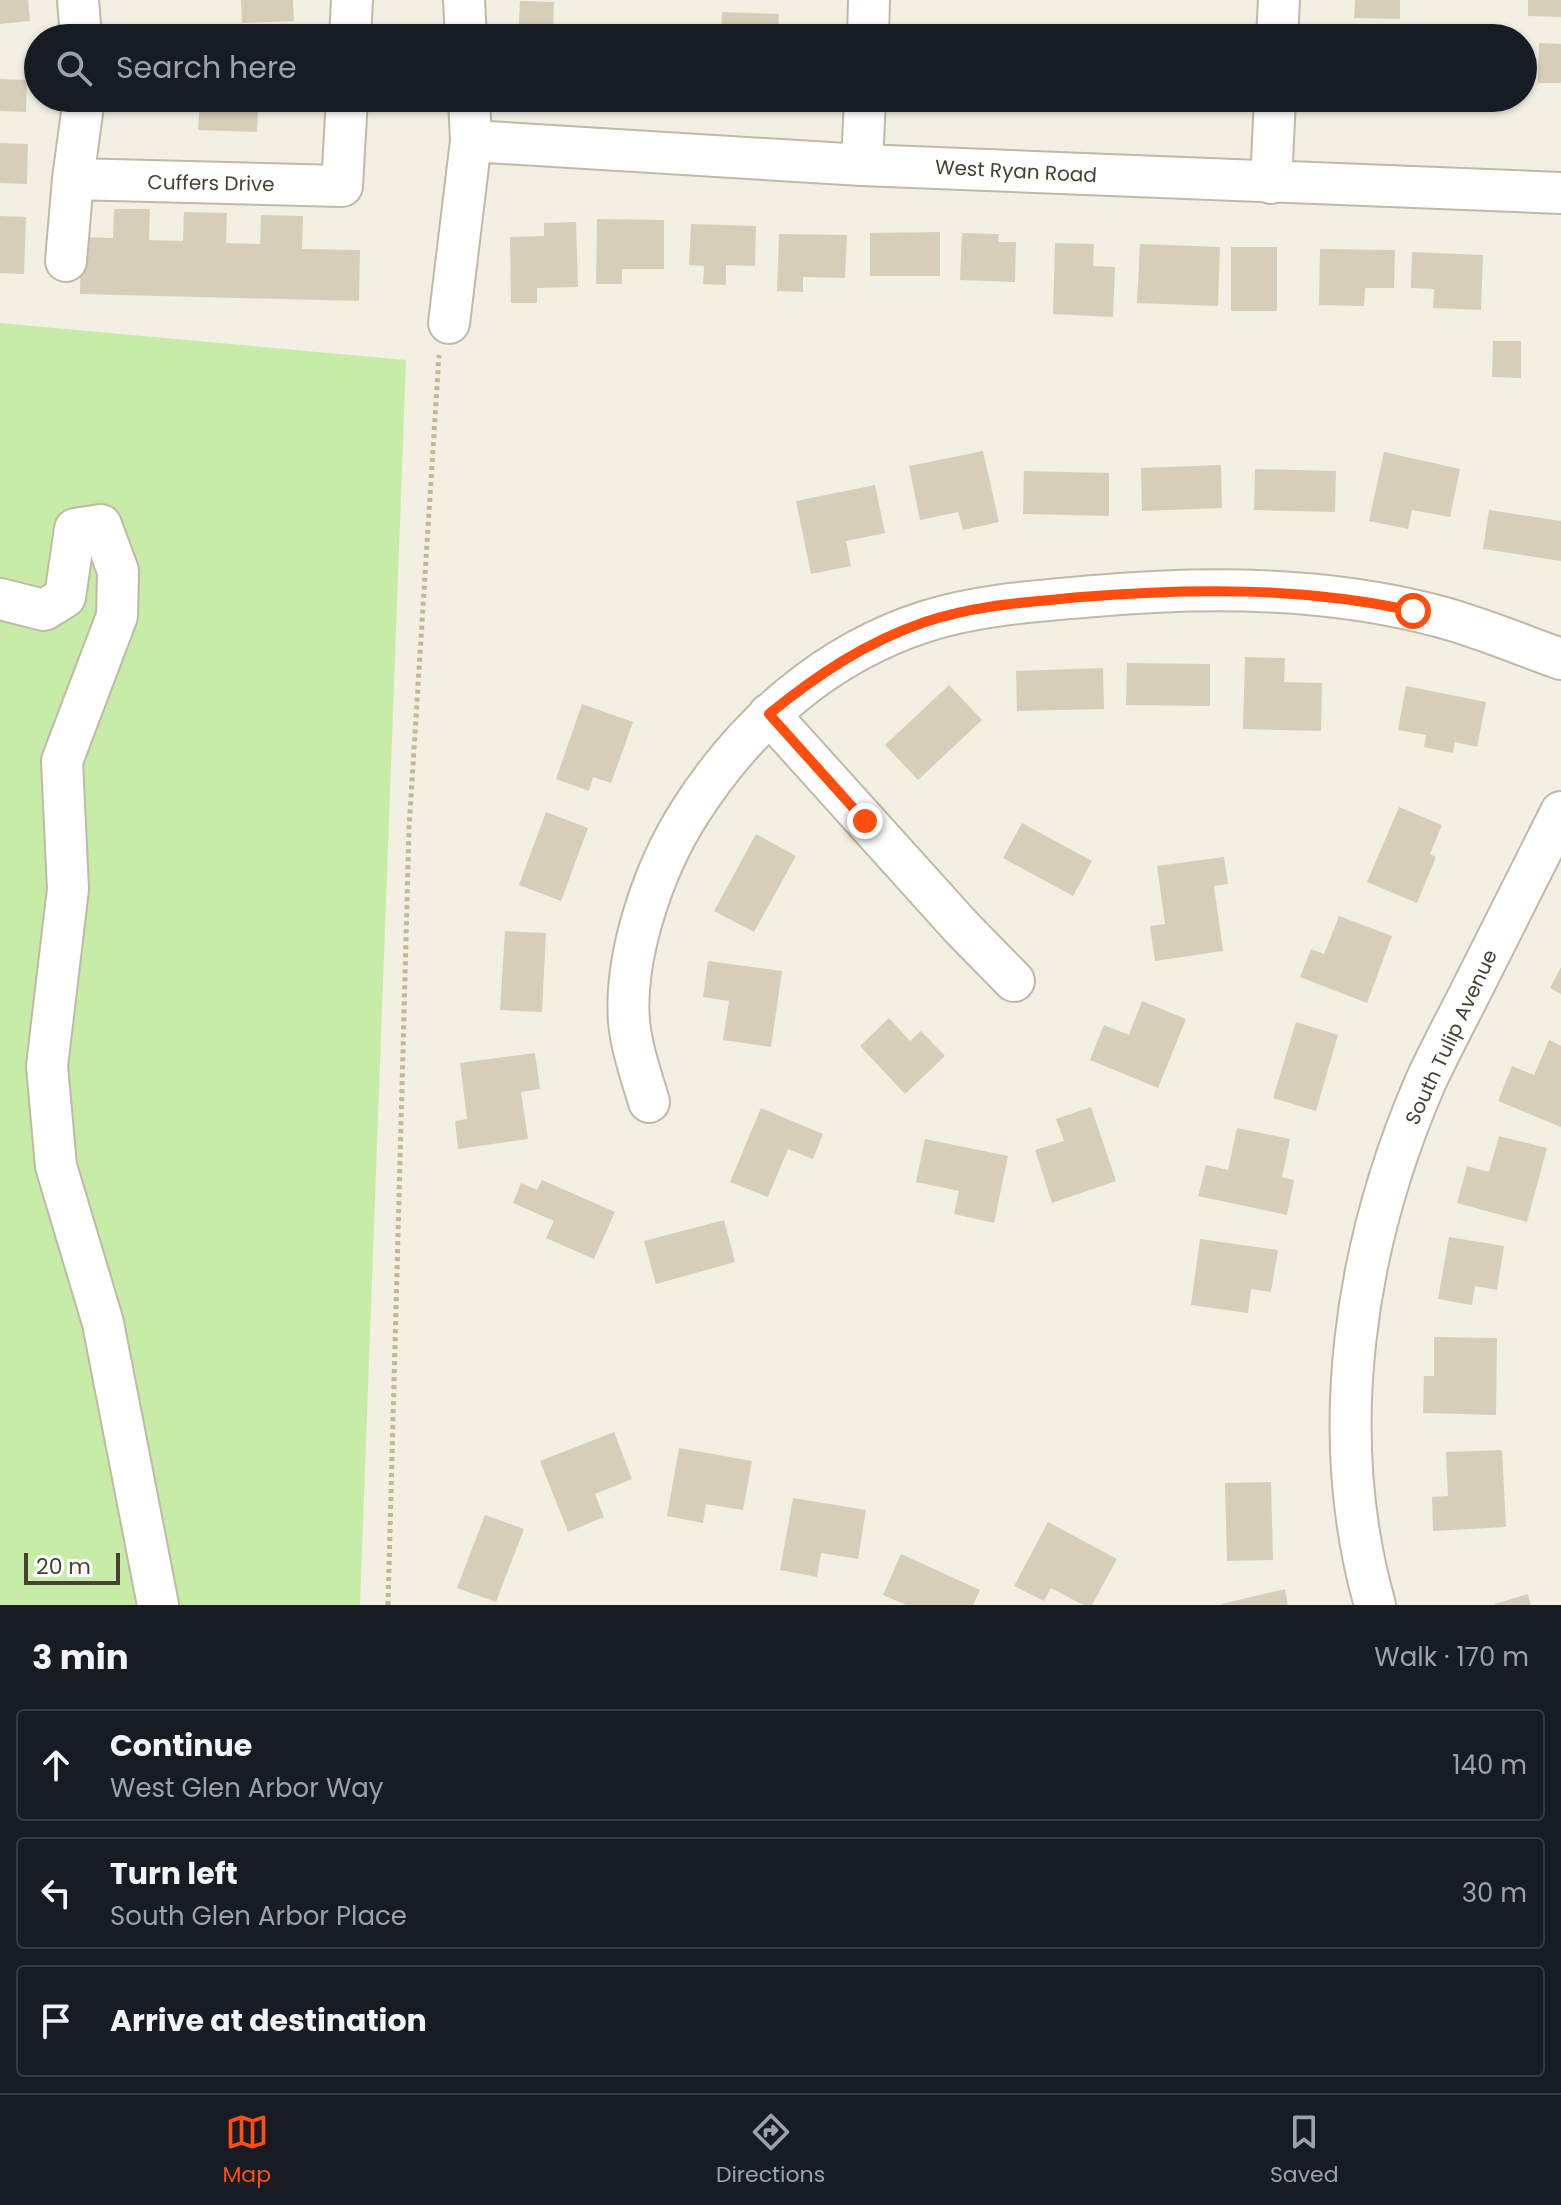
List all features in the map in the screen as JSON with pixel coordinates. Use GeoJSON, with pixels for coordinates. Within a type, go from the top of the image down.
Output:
{"type":"FeatureCollection","features":[{"type":"Feature","properties":{"kind":"street"},"geometry":{"type":"LineString","coordinates":[[78,0],[80,24]]}},
{"type":"Feature","properties":{"kind":"street"},"geometry":{"type":"LineString","coordinates":[[351,24],[352,0]]}},
{"type":"Feature","properties":{"kind":"street"},"geometry":{"type":"LineString","coordinates":[[464,0],[465,24]]}},
{"type":"Feature","properties":{"kind":"street"},"geometry":{"type":"LineString","coordinates":[[868,24],[869,0]]}},
{"type":"Feature","properties":{"kind":"street"},"geometry":{"type":"LineString","coordinates":[[1278,24],[1279,0]]}},
{"type":"Feature","properties":{"kind":"street"},"geometry":{"type":"LineString","coordinates":[[66,261],[82,112]]}},
{"type":"Feature","properties":{"kind":"street","name":"Cuffers Drive"},"geometry":{"type":"LineString","coordinates":[[73,179],[342,186],[346,112]]}},
{"type":"Feature","properties":{"kind":"street"},"geometry":{"type":"LineString","coordinates":[[449,323],[471,141],[470,112]]}},
{"type":"Feature","properties":{"kind":"street"},"geometry":{"type":"LineString","coordinates":[[862,165],[864,112]]}},
{"type":"Feature","properties":{"kind":"street"},"geometry":{"type":"LineString","coordinates":[[1271,183],[1274,112]]}},
{"type":"Feature","properties":{"kind":"street","name":"West Ryan Road"},"geometry":{"type":"LineString","coordinates":[[471,141],[862,165],[1561,193]]}},
{"type":"Feature","properties":{"kind":"street"},"geometry":{"type":"LineString","coordinates":[[0,599],[44,610],[65,597],[75,529],[101,525],[118,571],[117,616],[62,761],[68,889],[47,1066],[56,1166],[103,1323],[158,1605]]}},
{"type":"Feature","properties":{"kind":"street"},"geometry":{"type":"LineString","coordinates":[[649,1102],[633,1052],[629,1019],[635,955],[651,893],[666,856],[705,789],[743,740],[769,714],[825,670],[878,642],[926,622],[1018,603],[1144,592],[1280,592],[1384,605],[1442,617],[1561,659]]}},
{"type":"Feature","properties":{"kind":"street"},"geometry":{"type":"LineString","coordinates":[[769,714],[962,928],[1014,981]]}},
{"type":"Feature","properties":{"kind":"street","name":"South Tulip Avenue"},"geometry":{"type":"LineString","coordinates":[[1375,1605],[1360,1535],[1350,1433],[1356,1332],[1376,1226],[1389,1178],[1426,1081],[1552,851],[1561,812]]}},
{"type":"Feature","properties":{"kind":"path"},"geometry":{"type":"LineString","coordinates":[[388,1605],[412,773],[440,351],[449,323]]}},
{"type":"Feature","properties":{"kind":"green space"},"geometry":{"type":"Polygon","coordinates":[[[0,323],[406,360],[360,1605],[0,1605],[0,323]]]}},
{"type":"Feature","properties":{"kind":"building"},"geometry":{"type":"Polygon","coordinates":[[[0,0],[28,0],[30,21],[0,24],[0,0]]]}},
{"type":"Feature","properties":{"kind":"building"},"geometry":{"type":"Polygon","coordinates":[[[241,0],[293,0],[294,21],[242,23],[241,0]]]}},
{"type":"Feature","properties":{"kind":"building"},"geometry":{"type":"Polygon","coordinates":[[[1355,0],[1400,0],[1400,19],[1354,18],[1355,0]]]}},
{"type":"Feature","properties":{"kind":"building"},"geometry":{"type":"Polygon","coordinates":[[[1528,0],[1561,0],[1561,17],[1528,16],[1528,0]]]}},
{"type":"Feature","properties":{"kind":"building"},"geometry":{"type":"Polygon","coordinates":[[[520,1],[554,2],[553,24],[519,24],[520,1]]]}},
{"type":"Feature","properties":{"kind":"building"},"geometry":{"type":"Polygon","coordinates":[[[722,12],[779,14],[779,24],[722,24],[722,12]]]}},
{"type":"Feature","properties":{"kind":"building"},"geometry":{"type":"Polygon","coordinates":[[[1539,43],[1561,44],[1561,83],[1538,83],[1539,43]]]}},
{"type":"Feature","properties":{"kind":"building"},"geometry":{"type":"Polygon","coordinates":[[[0,79],[24,80],[24,112],[0,111],[0,79]]]}},
{"type":"Feature","properties":{"kind":"building"},"geometry":{"type":"Polygon","coordinates":[[[199,112],[258,112],[257,132],[198,130],[199,112]]]}},
{"type":"Feature","properties":{"kind":"building"},"geometry":{"type":"Polygon","coordinates":[[[0,143],[28,144],[27,184],[0,183],[0,143]]]}},
{"type":"Feature","properties":{"kind":"building"},"geometry":{"type":"Polygon","coordinates":[[[114,209],[150,209],[149,240],[183,241],[184,212],[227,213],[226,243],[260,244],[261,215],[303,216],[302,249],[360,250],[359,301],[80,294],[81,237],[113,238],[114,209]]]}},
{"type":"Feature","properties":{"kind":"building"},"geometry":{"type":"Polygon","coordinates":[[[0,216],[26,217],[24,274],[0,273],[0,216]]]}},
{"type":"Feature","properties":{"kind":"building"},"geometry":{"type":"Polygon","coordinates":[[[597,219],[664,220],[664,269],[622,269],[622,284],[596,284],[597,219]]]}},
{"type":"Feature","properties":{"kind":"building"},"geometry":{"type":"Polygon","coordinates":[[[576,222],[578,287],[537,288],[537,303],[511,303],[510,237],[544,236],[544,223],[576,222]]]}},
{"type":"Feature","properties":{"kind":"building"},"geometry":{"type":"Polygon","coordinates":[[[691,224],[756,226],[755,266],[726,265],[726,285],[703,284],[704,266],[689,265],[691,224]]]}},
{"type":"Feature","properties":{"kind":"building"},"geometry":{"type":"Polygon","coordinates":[[[940,232],[940,276],[870,276],[870,233],[940,232]]]}},
{"type":"Feature","properties":{"kind":"building"},"geometry":{"type":"Polygon","coordinates":[[[962,233],[999,234],[998,242],[1016,242],[1015,282],[960,280],[962,233]]]}},
{"type":"Feature","properties":{"kind":"building"},"geometry":{"type":"Polygon","coordinates":[[[779,234],[847,235],[845,278],[803,277],[803,292],[777,291],[779,234]]]}},
{"type":"Feature","properties":{"kind":"building"},"geometry":{"type":"Polygon","coordinates":[[[1055,243],[1094,244],[1093,266],[1115,267],[1113,317],[1053,314],[1055,243]]]}},
{"type":"Feature","properties":{"kind":"building"},"geometry":{"type":"Polygon","coordinates":[[[1140,244],[1220,247],[1218,306],[1137,303],[1140,244]]]}},
{"type":"Feature","properties":{"kind":"building"},"geometry":{"type":"Polygon","coordinates":[[[1231,247],[1277,247],[1277,311],[1231,311],[1231,247]]]}},
{"type":"Feature","properties":{"kind":"building"},"geometry":{"type":"Polygon","coordinates":[[[1320,249],[1395,250],[1394,288],[1365,288],[1364,306],[1319,305],[1320,249]]]}},
{"type":"Feature","properties":{"kind":"building"},"geometry":{"type":"Polygon","coordinates":[[[1412,252],[1483,255],[1481,310],[1433,308],[1434,289],[1411,288],[1412,252]]]}},
{"type":"Feature","properties":{"kind":"building"},"geometry":{"type":"Polygon","coordinates":[[[1493,341],[1521,341],[1521,378],[1492,377],[1493,341]]]}},
{"type":"Feature","properties":{"kind":"building"},"geometry":{"type":"Polygon","coordinates":[[[983,451],[999,522],[963,530],[958,512],[920,520],[909,466],[983,451]]]}},
{"type":"Feature","properties":{"kind":"building"},"geometry":{"type":"Polygon","coordinates":[[[1384,452],[1460,469],[1450,517],[1412,510],[1408,529],[1369,521],[1384,452]]]}},
{"type":"Feature","properties":{"kind":"building"},"geometry":{"type":"Polygon","coordinates":[[[1221,465],[1222,508],[1142,511],[1141,468],[1221,465]]]}},
{"type":"Feature","properties":{"kind":"building"},"geometry":{"type":"Polygon","coordinates":[[[1255,469],[1336,471],[1335,512],[1254,510],[1255,469]]]}},
{"type":"Feature","properties":{"kind":"building"},"geometry":{"type":"Polygon","coordinates":[[[1024,471],[1109,473],[1109,516],[1023,514],[1024,471]]]}},
{"type":"Feature","properties":{"kind":"building"},"geometry":{"type":"Polygon","coordinates":[[[875,485],[885,533],[846,541],[851,566],[811,574],[796,501],[875,485]]]}},
{"type":"Feature","properties":{"kind":"building"},"geometry":{"type":"Polygon","coordinates":[[[1489,510],[1561,521],[1561,561],[1483,549],[1489,510]]]}},
{"type":"Feature","properties":{"kind":"building"},"geometry":{"type":"Polygon","coordinates":[[[1245,657],[1285,658],[1284,682],[1322,683],[1321,731],[1243,729],[1245,657]]]}},
{"type":"Feature","properties":{"kind":"building"},"geometry":{"type":"Polygon","coordinates":[[[1127,663],[1210,664],[1210,706],[1126,705],[1127,663]]]}},
{"type":"Feature","properties":{"kind":"building"},"geometry":{"type":"Polygon","coordinates":[[[1103,668],[1104,709],[1017,711],[1016,671],[1103,668]]]}},
{"type":"Feature","properties":{"kind":"building"},"geometry":{"type":"Polygon","coordinates":[[[949,685],[982,720],[918,780],[885,745],[949,685]]]}},
{"type":"Feature","properties":{"kind":"building"},"geometry":{"type":"Polygon","coordinates":[[[1406,686],[1486,702],[1477,747],[1455,742],[1453,753],[1424,747],[1426,735],[1398,730],[1406,686]]]}},
{"type":"Feature","properties":{"kind":"building"},"geometry":{"type":"Polygon","coordinates":[[[582,704],[633,722],[611,783],[593,777],[589,791],[556,779],[582,704]]]}},
{"type":"Feature","properties":{"kind":"building"},"geometry":{"type":"Polygon","coordinates":[[[1399,807],[1442,825],[1430,854],[1436,857],[1417,903],[1367,882],[1399,807]]]}},
{"type":"Feature","properties":{"kind":"building"},"geometry":{"type":"Polygon","coordinates":[[[546,812],[588,828],[561,901],[519,885],[546,812]]]}},
{"type":"Feature","properties":{"kind":"building"},"geometry":{"type":"Polygon","coordinates":[[[1022,823],[1092,861],[1073,896],[1003,858],[1022,823]]]}},
{"type":"Feature","properties":{"kind":"building"},"geometry":{"type":"Polygon","coordinates":[[[756,834],[796,856],[754,932],[714,911],[756,834]]]}},
{"type":"Feature","properties":{"kind":"building"},"geometry":{"type":"Polygon","coordinates":[[[1224,857],[1228,884],[1214,886],[1223,951],[1155,961],[1150,926],[1165,924],[1157,866],[1224,857]]]}},
{"type":"Feature","properties":{"kind":"building"},"geometry":{"type":"Polygon","coordinates":[[[1339,916],[1392,936],[1367,1003],[1300,977],[1311,949],[1324,954],[1339,916]]]}},
{"type":"Feature","properties":{"kind":"building"},"geometry":{"type":"Polygon","coordinates":[[[505,931],[546,933],[542,1012],[500,1010],[505,931]]]}},
{"type":"Feature","properties":{"kind":"building"},"geometry":{"type":"Polygon","coordinates":[[[708,961],[782,971],[771,1047],[723,1040],[729,1001],[703,997],[708,961]]]}},
{"type":"Feature","properties":{"kind":"building"},"geometry":{"type":"Polygon","coordinates":[[[1561,967],[1561,994],[1550,988],[1561,967]]]}},
{"type":"Feature","properties":{"kind":"building"},"geometry":{"type":"Polygon","coordinates":[[[1142,1001],[1186,1019],[1158,1088],[1090,1060],[1104,1025],[1129,1035],[1142,1001]]]}},
{"type":"Feature","properties":{"kind":"building"},"geometry":{"type":"Polygon","coordinates":[[[889,1018],[910,1041],[921,1031],[945,1056],[905,1094],[860,1046],[889,1018]]]}},
{"type":"Feature","properties":{"kind":"building"},"geometry":{"type":"Polygon","coordinates":[[[1296,1022],[1338,1035],[1316,1111],[1273,1098],[1296,1022]]]}},
{"type":"Feature","properties":{"kind":"building"},"geometry":{"type":"Polygon","coordinates":[[[1549,1040],[1561,1046],[1561,1127],[1498,1101],[1512,1066],[1534,1075],[1549,1040]]]}},
{"type":"Feature","properties":{"kind":"building"},"geometry":{"type":"Polygon","coordinates":[[[535,1053],[540,1089],[521,1092],[528,1139],[458,1149],[455,1121],[467,1119],[460,1063],[535,1053]]]}},
{"type":"Feature","properties":{"kind":"building"},"geometry":{"type":"Polygon","coordinates":[[[1091,1107],[1116,1181],[1052,1203],[1035,1150],[1064,1141],[1056,1119],[1091,1107]]]}},
{"type":"Feature","properties":{"kind":"building"},"geometry":{"type":"Polygon","coordinates":[[[761,1108],[823,1134],[813,1159],[788,1149],[768,1197],[730,1182],[761,1108]]]}},
{"type":"Feature","properties":{"kind":"building"},"geometry":{"type":"Polygon","coordinates":[[[1237,1128],[1290,1139],[1282,1177],[1294,1180],[1287,1215],[1198,1196],[1206,1165],[1228,1170],[1237,1128]]]}},
{"type":"Feature","properties":{"kind":"building"},"geometry":{"type":"Polygon","coordinates":[[[1499,1136],[1547,1148],[1527,1222],[1457,1203],[1467,1166],[1489,1172],[1499,1136]]]}},
{"type":"Feature","properties":{"kind":"building"},"geometry":{"type":"Polygon","coordinates":[[[925,1139],[1008,1156],[994,1223],[954,1214],[959,1191],[916,1182],[925,1139]]]}},
{"type":"Feature","properties":{"kind":"building"},"geometry":{"type":"Polygon","coordinates":[[[542,1180],[615,1212],[594,1259],[546,1238],[554,1221],[513,1203],[521,1183],[537,1190],[542,1180]]]}},
{"type":"Feature","properties":{"kind":"building"},"geometry":{"type":"Polygon","coordinates":[[[724,1220],[735,1262],[656,1284],[644,1241],[724,1220]]]}},
{"type":"Feature","properties":{"kind":"building"},"geometry":{"type":"Polygon","coordinates":[[[1449,1237],[1504,1246],[1497,1290],[1475,1286],[1472,1305],[1438,1299],[1449,1237]]]}},
{"type":"Feature","properties":{"kind":"building"},"geometry":{"type":"Polygon","coordinates":[[[1200,1239],[1278,1250],[1271,1292],[1251,1289],[1248,1313],[1191,1305],[1200,1239]]]}},
{"type":"Feature","properties":{"kind":"building"},"geometry":{"type":"Polygon","coordinates":[[[1434,1337],[1497,1338],[1496,1415],[1423,1413],[1424,1376],[1434,1376],[1434,1337]]]}},
{"type":"Feature","properties":{"kind":"building"},"geometry":{"type":"Polygon","coordinates":[[[614,1432],[632,1479],[595,1494],[604,1517],[568,1532],[540,1461],[614,1432]]]}},
{"type":"Feature","properties":{"kind":"building"},"geometry":{"type":"Polygon","coordinates":[[[679,1448],[752,1461],[743,1510],[706,1504],[703,1523],[667,1516],[679,1448]]]}},
{"type":"Feature","properties":{"kind":"building"},"geometry":{"type":"Polygon","coordinates":[[[1502,1450],[1506,1527],[1433,1531],[1432,1497],[1448,1496],[1446,1452],[1502,1450]]]}},
{"type":"Feature","properties":{"kind":"building"},"geometry":{"type":"Polygon","coordinates":[[[1271,1482],[1273,1560],[1227,1561],[1225,1483],[1271,1482]]]}},
{"type":"Feature","properties":{"kind":"building"},"geometry":{"type":"Polygon","coordinates":[[[793,1498],[866,1510],[858,1559],[821,1553],[817,1577],[780,1570],[793,1498]]]}},
{"type":"Feature","properties":{"kind":"building"},"geometry":{"type":"Polygon","coordinates":[[[485,1515],[524,1529],[496,1602],[457,1588],[485,1515]]]}},
{"type":"Feature","properties":{"kind":"building"},"geometry":{"type":"Polygon","coordinates":[[[1048,1522],[1117,1559],[1092,1605],[1083,1605],[1051,1588],[1044,1601],[1014,1586],[1048,1522]]]}},
{"type":"Feature","properties":{"kind":"building"},"geometry":{"type":"Polygon","coordinates":[[[901,1554],[980,1590],[973,1605],[906,1605],[883,1595],[901,1554]]]}},
{"type":"Feature","properties":{"kind":"building"},"geometry":{"type":"Polygon","coordinates":[[[1285,1589],[1288,1605],[1222,1605],[1222,1604],[1285,1589]]]}},
{"type":"Feature","properties":{"kind":"building"},"geometry":{"type":"Polygon","coordinates":[[[1528,1594],[1531,1605],[1495,1605],[1495,1604],[1528,1594]]]}},
{"type":"Feature","properties":{"kind":"route"},"geometry":{"type":"LineString","coordinates":[[865,821],[769,714],[825,670],[892,635],[963,612],[1018,603],[1144,592],[1280,592],[1413,611]]}}]}
